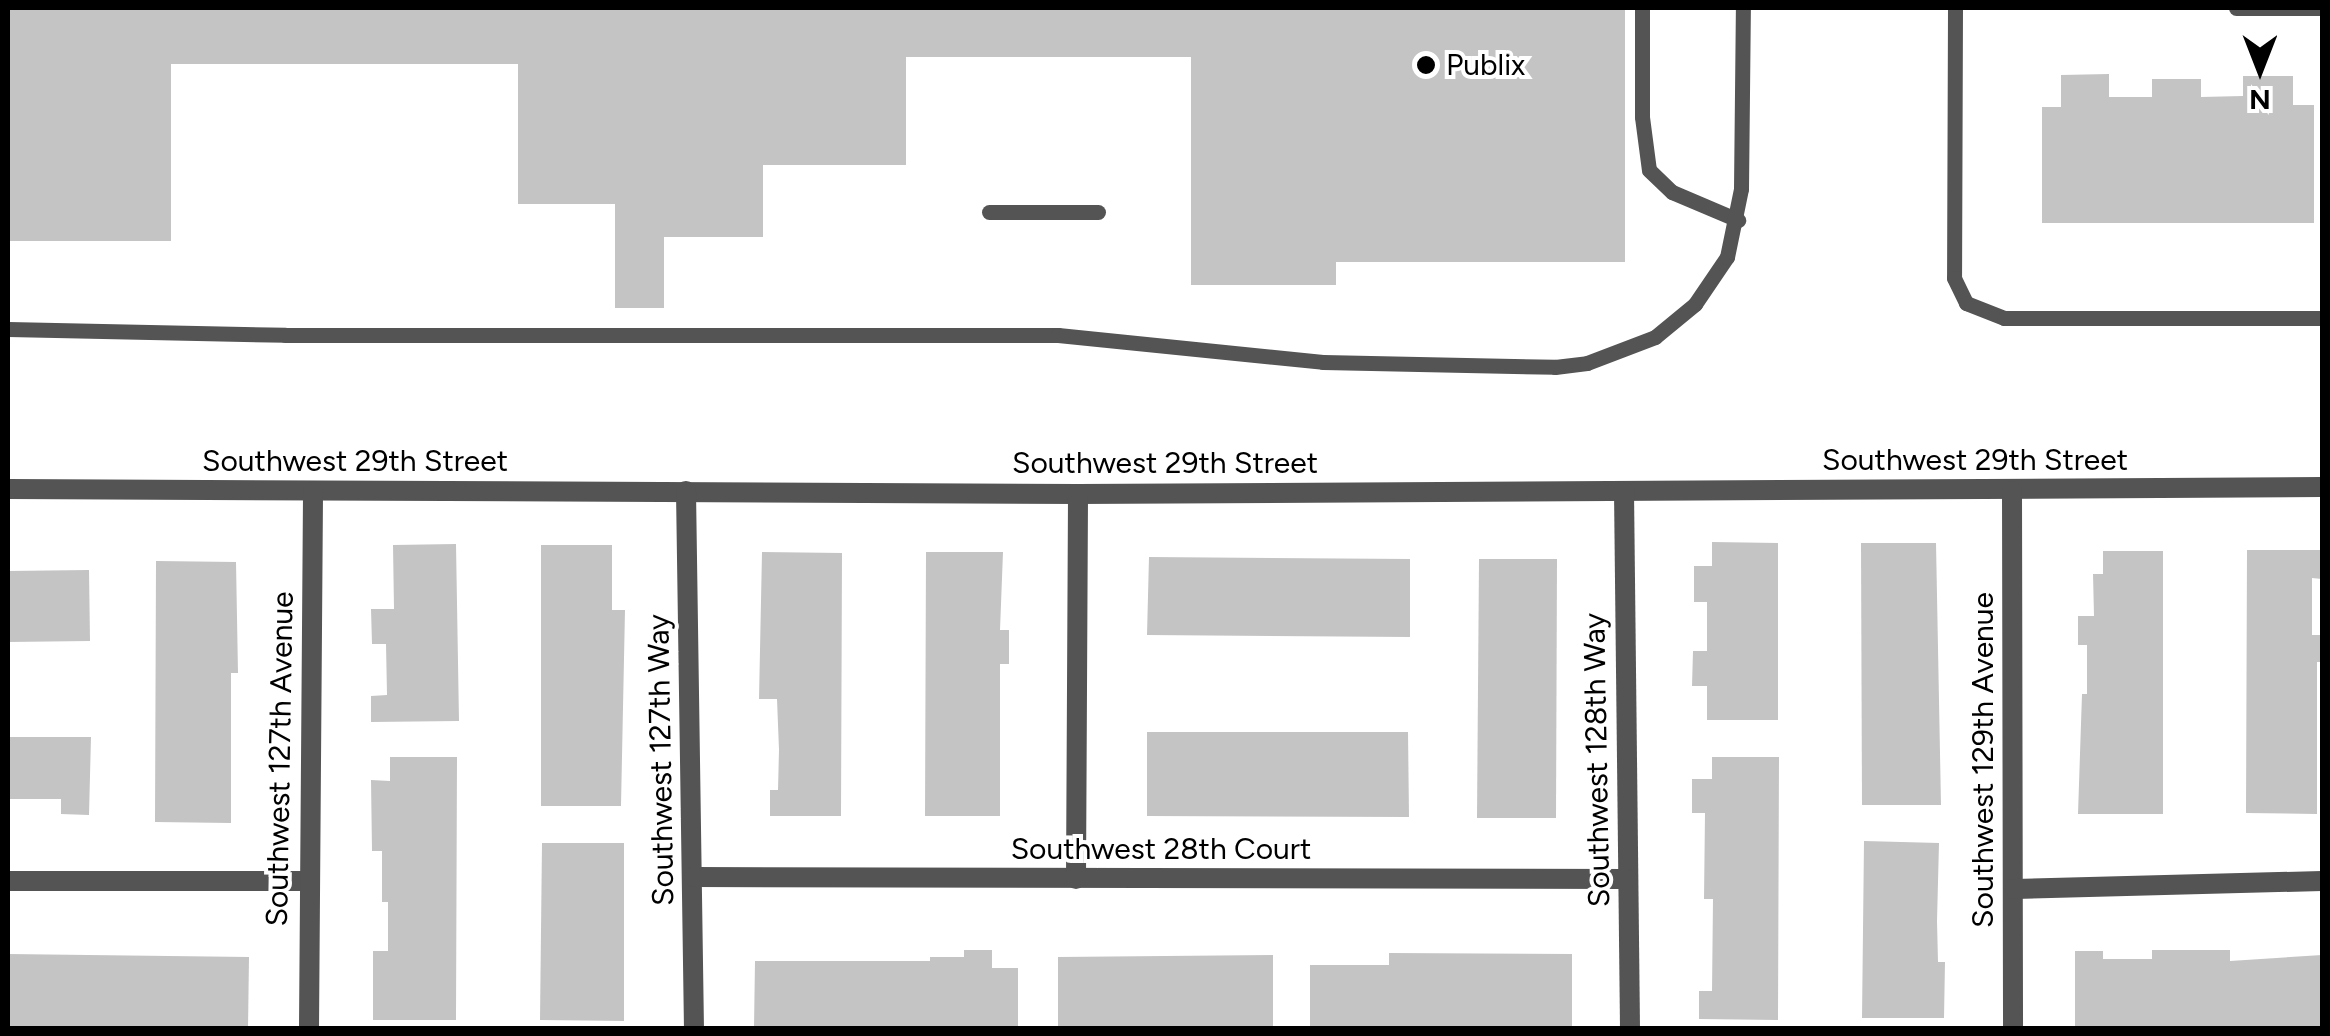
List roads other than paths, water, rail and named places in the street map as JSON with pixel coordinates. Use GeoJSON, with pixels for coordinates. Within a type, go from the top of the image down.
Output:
{"type":"FeatureCollection","features":[{"type":"Feature","properties":{"kind":"street","name":"Southwest 29th Street"},"geometry":{"type":"LineString","coordinates":[[8,489],[1078,494],[2322,487]]}},
{"type":"Feature","properties":{"kind":"street","name":"Southwest 127th Avenue"},"geometry":{"type":"LineString","coordinates":[[309,1028],[307,880],[313,491]]}},
{"type":"Feature","properties":{"kind":"street","name":"Southwest 127th Way"},"geometry":{"type":"LineString","coordinates":[[686,491],[694,1028]]}},
{"type":"Feature","properties":{"kind":"street","name":"Southwest 128th Way"},"geometry":{"type":"LineString","coordinates":[[1624,491],[1630,1028]]}},
{"type":"Feature","properties":{"kind":"street","name":"Southwest 129th Avenue"},"geometry":{"type":"LineString","coordinates":[[2012,491],[2013,1028]]}},
{"type":"Feature","properties":{"kind":"street"},"geometry":{"type":"LineString","coordinates":[[1076,879],[1078,494]]}},
{"type":"Feature","properties":{"kind":"street","name":"Southwest 28th Court"},"geometry":{"type":"LineString","coordinates":[[694,877],[1627,879]]}},
{"type":"Feature","properties":{"kind":"street"},"geometry":{"type":"LineString","coordinates":[[8,881],[307,880]]}},
{"type":"Feature","properties":{"kind":"street"},"geometry":{"type":"LineString","coordinates":[[2015,888],[2322,881]]}},
{"type":"Feature","properties":{"kind":"lane"},"geometry":{"type":"LineString","coordinates":[[1642,8],[1642,116],[1649,170],[1672,192],[1738,220]]}},
{"type":"Feature","properties":{"kind":"lane"},"geometry":{"type":"LineString","coordinates":[[8,329],[285,335],[1058,335],[1269,358],[1555,367],[1621,354],[1678,320],[1714,282],[1738,220],[1743,8]]}},
{"type":"Feature","properties":{"kind":"lane"},"geometry":{"type":"LineString","coordinates":[[1955,8],[1954,278],[1966,303],[2004,318],[2322,318]]}},
{"type":"Feature","properties":{"kind":"lane"},"geometry":{"type":"LineString","coordinates":[[2236,8],[2322,8]]}},
{"type":"Feature","properties":{"kind":"lane"},"geometry":{"type":"LineString","coordinates":[[989,212],[1098,212]]}},
{"type":"Feature","properties":{"kind":"place","name":"Publix"},"geometry":{"type":"Point","coordinates":[1426,65]}}]}
